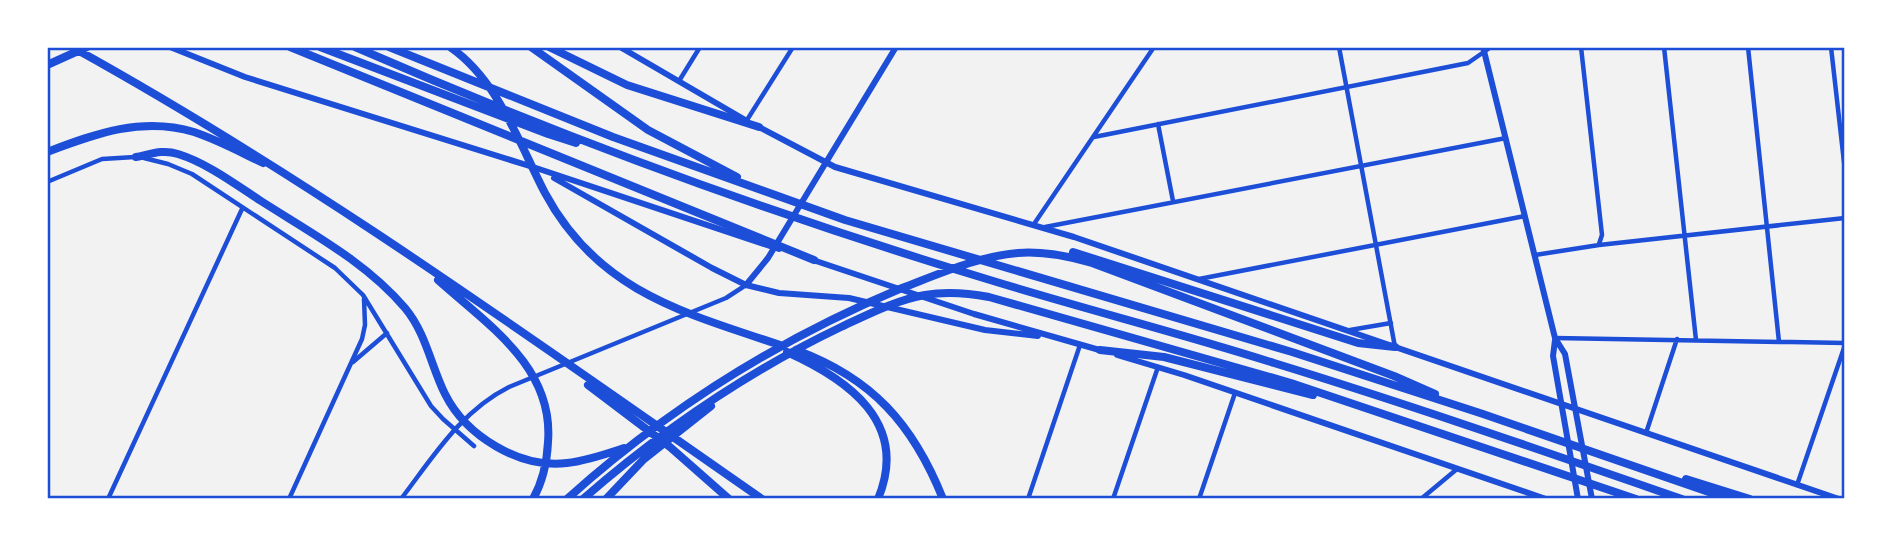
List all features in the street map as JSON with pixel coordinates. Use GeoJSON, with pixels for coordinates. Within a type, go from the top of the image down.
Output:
{"type":"FeatureCollection","features":[{"type":"Feature","properties":{"kind":"highway"},"geometry":{"type":"LineString","coordinates":[[72,47],[171,102],[300,181],[762,499]]}},
{"type":"Feature","properties":{"kind":"highway"},"geometry":{"type":"LineString","coordinates":[[47,66],[87,47]]}},
{"type":"Feature","properties":{"kind":"highway"},"geometry":{"type":"LineString","coordinates":[[290,47],[814,260]]}},
{"type":"Feature","properties":{"kind":"highway"},"geometry":{"type":"LineString","coordinates":[[320,47],[548,134],[637,161],[921,259],[1297,370],[1682,499]]}},
{"type":"Feature","properties":{"kind":"highway"},"geometry":{"type":"LineString","coordinates":[[355,47],[637,161]]}},
{"type":"Feature","properties":{"kind":"highway"},"geometry":{"type":"LineString","coordinates":[[389,47],[576,123],[777,197],[912,241],[1272,346],[1483,414],[1729,499]]}},
{"type":"Feature","properties":{"kind":"highway"},"geometry":{"type":"LineString","coordinates":[[531,47],[659,137],[777,197]]}},
{"type":"Feature","properties":{"kind":"highway"},"geometry":{"type":"LineString","coordinates":[[549,47],[617,81],[759,127]]}},
{"type":"Feature","properties":{"kind":"highway"},"geometry":{"type":"LineString","coordinates":[[452,48],[487,86],[507,117],[548,198],[581,244],[603,265],[629,284],[674,309],[829,363],[872,392],[891,409],[914,439],[928,462],[943,499]]}},
{"type":"Feature","properties":{"kind":"highway"},"geometry":{"type":"LineString","coordinates":[[47,152],[111,130],[133,126],[165,126],[214,139],[300,181]]}},
{"type":"Feature","properties":{"kind":"highway"},"geometry":{"type":"LineString","coordinates":[[136,157],[164,151],[198,162],[375,276],[407,310],[426,344],[445,395],[464,422],[483,439],[519,457],[558,464],[630,446]]}},
{"type":"Feature","properties":{"kind":"highway"},"geometry":{"type":"LineString","coordinates":[[567,499],[630,446],[726,378],[781,346],[837,317],[918,282],[1005,255],[1042,253],[1091,263],[1190,295],[1358,343],[1395,347]]}},
{"type":"Feature","properties":{"kind":"highway"},"geometry":{"type":"LineString","coordinates":[[415,260],[512,345],[538,383],[548,417],[549,436],[544,473],[533,499]]}},
{"type":"Feature","properties":{"kind":"highway"},"geometry":{"type":"LineString","coordinates":[[583,499],[711,400],[751,375],[846,325],[915,297],[965,293],[989,297],[1224,363],[1636,499]]}},
{"type":"Feature","properties":{"kind":"highway"},"geometry":{"type":"LineString","coordinates":[[1190,295],[1483,414]]}},
{"type":"Feature","properties":{"kind":"highway"},"geometry":{"type":"LineString","coordinates":[[746,333],[824,369],[850,387],[866,404],[878,423],[885,445],[885,470],[878,499]]}},
{"type":"Feature","properties":{"kind":"highway"},"geometry":{"type":"LineString","coordinates":[[531,339],[670,447],[729,499]]}},
{"type":"Feature","properties":{"kind":"highway"},"geometry":{"type":"LineString","coordinates":[[1100,350],[1164,357],[1370,409]]}},
{"type":"Feature","properties":{"kind":"highway"},"geometry":{"type":"LineString","coordinates":[[606,499],[642,456],[672,437],[751,375]]}},
{"type":"Feature","properties":{"kind":"highway"},"geometry":{"type":"LineString","coordinates":[[1638,467],[1709,485],[1750,499]]}},
{"type":"Feature","properties":{"kind":"main road"},"geometry":{"type":"LineString","coordinates":[[170,47],[245,77],[537,168],[974,314],[1158,367],[1546,499]]}},
{"type":"Feature","properties":{"kind":"main road"},"geometry":{"type":"LineString","coordinates":[[620,47],[825,163],[1044,228],[1198,279],[1839,499]]}},
{"type":"Feature","properties":{"kind":"main road"},"geometry":{"type":"LineString","coordinates":[[746,285],[768,258],[895,47]]}},
{"type":"Feature","properties":{"kind":"main road"},"geometry":{"type":"LineString","coordinates":[[1486,49],[1555,338],[1565,354],[1592,499]]}},
{"type":"Feature","properties":{"kind":"main road"},"geometry":{"type":"LineString","coordinates":[[537,168],[746,285],[786,294],[849,298],[985,330],[1057,338]]}},
{"type":"Feature","properties":{"kind":"main road"},"geometry":{"type":"LineString","coordinates":[[1555,338],[1553,356],[1578,499]]}},
{"type":"Feature","properties":{"kind":"street"},"geometry":{"type":"LineString","coordinates":[[679,81],[700,47]]}},
{"type":"Feature","properties":{"kind":"street"},"geometry":{"type":"LineString","coordinates":[[747,120],[793,47]]}},
{"type":"Feature","properties":{"kind":"street"},"geometry":{"type":"LineString","coordinates":[[1034,225],[1154,47]]}},
{"type":"Feature","properties":{"kind":"street"},"geometry":{"type":"LineString","coordinates":[[1339,47],[1395,347]]}},
{"type":"Feature","properties":{"kind":"street"},"geometry":{"type":"LineString","coordinates":[[1581,47],[1601,230],[1599,245]]}},
{"type":"Feature","properties":{"kind":"street"},"geometry":{"type":"LineString","coordinates":[[1664,47],[1696,340]]}},
{"type":"Feature","properties":{"kind":"street"},"geometry":{"type":"LineString","coordinates":[[1748,47],[1779,342]]}},
{"type":"Feature","properties":{"kind":"street"},"geometry":{"type":"LineString","coordinates":[[1831,47],[1845,170]]}},
{"type":"Feature","properties":{"kind":"street"},"geometry":{"type":"LineString","coordinates":[[1094,136],[1468,62],[1486,49]]}},
{"type":"Feature","properties":{"kind":"street"},"geometry":{"type":"LineString","coordinates":[[1158,124],[1173,201]]}},
{"type":"Feature","properties":{"kind":"street"},"geometry":{"type":"LineString","coordinates":[[1044,228],[1506,138]]}},
{"type":"Feature","properties":{"kind":"street"},"geometry":{"type":"LineString","coordinates":[[47,182],[102,159],[136,157],[177,167],[207,183],[335,268],[363,295],[431,406],[474,446]]}},
{"type":"Feature","properties":{"kind":"street"},"geometry":{"type":"LineString","coordinates":[[108,499],[242,208]]}},
{"type":"Feature","properties":{"kind":"street"},"geometry":{"type":"LineString","coordinates":[[1198,279],[1525,216]]}},
{"type":"Feature","properties":{"kind":"street"},"geometry":{"type":"LineString","coordinates":[[1535,255],[1599,245],[1845,218]]}},
{"type":"Feature","properties":{"kind":"street"},"geometry":{"type":"LineString","coordinates":[[401,499],[455,428],[478,406],[509,387],[726,298],[746,285]]}},
{"type":"Feature","properties":{"kind":"street"},"geometry":{"type":"LineString","coordinates":[[289,499],[351,364],[365,325],[363,295]]}},
{"type":"Feature","properties":{"kind":"street"},"geometry":{"type":"LineString","coordinates":[[1345,331],[1391,323]]}},
{"type":"Feature","properties":{"kind":"street"},"geometry":{"type":"LineString","coordinates":[[351,364],[387,333]]}},
{"type":"Feature","properties":{"kind":"street"},"geometry":{"type":"LineString","coordinates":[[1555,338],[1845,344],[1797,485]]}},
{"type":"Feature","properties":{"kind":"street"},"geometry":{"type":"LineString","coordinates":[[1646,433],[1677,340]]}},
{"type":"Feature","properties":{"kind":"street"},"geometry":{"type":"LineString","coordinates":[[1028,499],[1080,345]]}},
{"type":"Feature","properties":{"kind":"street"},"geometry":{"type":"LineString","coordinates":[[1113,499],[1158,367]]}},
{"type":"Feature","properties":{"kind":"street"},"geometry":{"type":"LineString","coordinates":[[1199,499],[1235,393]]}},
{"type":"Feature","properties":{"kind":"street"},"geometry":{"type":"LineString","coordinates":[[1420,499],[1458,469]]}}]}
